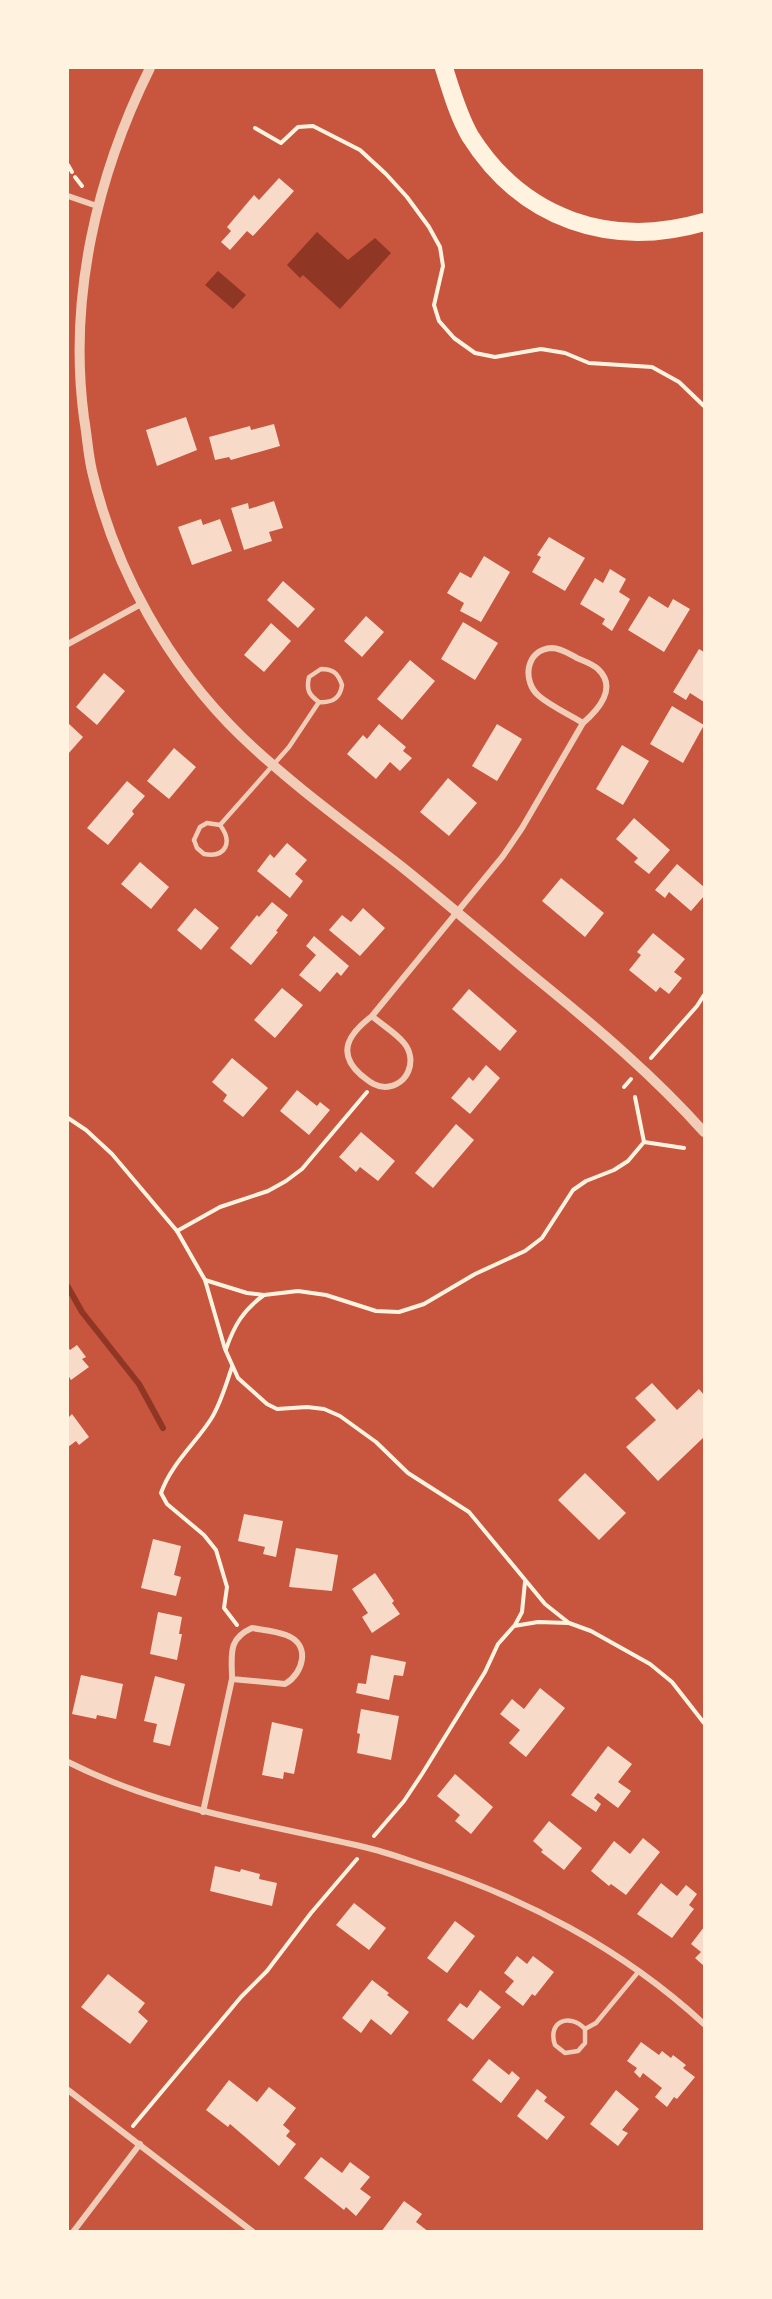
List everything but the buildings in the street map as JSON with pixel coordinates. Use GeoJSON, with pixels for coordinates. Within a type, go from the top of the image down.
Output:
{"type":"FeatureCollection","features":[{"type":"Feature","properties":{"kind":"highway"},"geometry":{"type":"LineString","coordinates":[[444,68],[454,99],[470,135],[492,165],[538,204],[570,220],[598,229],[629,233],[666,232],[705,222]]}},
{"type":"Feature","properties":{"kind":"street"},"geometry":{"type":"LineString","coordinates":[[150,68],[137,94],[97,206],[81,304],[79,353],[82,402],[91,469],[105,517],[141,604],[170,651],[218,712],[273,765],[458,912],[634,1060],[705,1132]]}},
{"type":"Feature","properties":{"kind":"street"},"geometry":{"type":"LineString","coordinates":[[68,196],[97,206]]}},
{"type":"Feature","properties":{"kind":"street"},"geometry":{"type":"LineString","coordinates":[[68,645],[141,604]]}},
{"type":"Feature","properties":{"kind":"street"},"geometry":{"type":"LineString","coordinates":[[372,1016],[404,1042],[412,1060],[410,1070],[395,1085],[384,1087],[373,1085],[355,1069],[348,1061],[349,1040],[357,1028],[372,1016],[458,912],[522,828],[583,723],[598,710],[604,700],[606,690],[604,677],[597,668],[560,649],[550,648],[539,653],[530,662],[527,671],[530,684],[538,695],[583,723]]}},
{"type":"Feature","properties":{"kind":"street"},"geometry":{"type":"LineString","coordinates":[[203,1812],[232,1679],[232,1646],[236,1638],[252,1628],[286,1635],[300,1647],[303,1662],[296,1677],[285,1684],[232,1679]]}},
{"type":"Feature","properties":{"kind":"street"},"geometry":{"type":"LineString","coordinates":[[68,1762],[136,1792],[203,1812],[366,1847],[453,1874],[500,1893],[574,1930],[639,1971],[705,2024]]}},
{"type":"Feature","properties":{"kind":"street"},"geometry":{"type":"LineString","coordinates":[[68,2090],[253,2232]]}},
{"type":"Feature","properties":{"kind":"street"},"geometry":{"type":"LineString","coordinates":[[73,2232],[140,2144]]}},
{"type":"Feature","properties":{"kind":"lane"},"geometry":{"type":"LineString","coordinates":[[321,669],[332,670],[339,676],[342,685],[341,692],[329,703],[319,702],[310,696],[308,691],[309,677],[321,669]]}},
{"type":"Feature","properties":{"kind":"lane"},"geometry":{"type":"LineString","coordinates":[[220,825],[289,747],[319,702]]}},
{"type":"Feature","properties":{"kind":"lane"},"geometry":{"type":"LineString","coordinates":[[207,823],[220,825],[227,834],[224,849],[218,854],[204,854],[197,848],[194,840],[195,833],[200,826],[207,823]]}},
{"type":"Feature","properties":{"kind":"lane"},"geometry":{"type":"LineString","coordinates":[[585,2029],[596,2023],[639,1971]]}},
{"type":"Feature","properties":{"kind":"lane"},"geometry":{"type":"LineString","coordinates":[[571,2019],[578,2022],[585,2029],[585,2043],[578,2052],[565,2053],[555,2045],[553,2032],[564,2020],[571,2019]]}},
{"type":"Feature","properties":{"kind":"path"},"geometry":{"type":"LineString","coordinates":[[255,128],[281,143],[298,127],[313,126],[360,150],[386,174],[407,197],[429,227],[440,247],[443,266],[434,305],[439,321],[454,338],[475,353],[495,357],[541,349],[566,353],[589,363],[652,367],[679,382],[705,406]]}},
{"type":"Feature","properties":{"kind":"path"},"geometry":{"type":"LineString","coordinates":[[68,165],[72,172]]}},
{"type":"Feature","properties":{"kind":"path"},"geometry":{"type":"LineString","coordinates":[[659,1049],[698,1006],[705,995]]}},
{"type":"Feature","properties":{"kind":"path"},"geometry":{"type":"LineString","coordinates":[[177,1231],[220,1206],[268,1191],[286,1181],[302,1169],[373,1085]]}},
{"type":"Feature","properties":{"kind":"path"},"geometry":{"type":"LineString","coordinates":[[635,1097],[644,1142]]}},
{"type":"Feature","properties":{"kind":"path"},"geometry":{"type":"LineString","coordinates":[[68,1118],[86,1130],[112,1154],[177,1231],[205,1280],[225,1349],[238,1378],[267,1404],[277,1409],[306,1407],[324,1409],[340,1416],[376,1442],[408,1473],[469,1512],[525,1582],[545,1604],[569,1623]]}},
{"type":"Feature","properties":{"kind":"path"},"geometry":{"type":"LineString","coordinates":[[205,1280],[230,1289],[264,1295],[298,1291],[326,1295],[376,1311],[399,1312],[424,1304],[475,1274],[525,1251],[542,1238],[573,1190],[586,1181],[614,1170],[628,1161],[644,1142]]}},
{"type":"Feature","properties":{"kind":"path"},"geometry":{"type":"LineString","coordinates":[[644,1142],[684,1148]]}},
{"type":"Feature","properties":{"kind":"path"},"geometry":{"type":"LineString","coordinates":[[225,1349],[235,1324],[250,1305],[264,1295]]}},
{"type":"Feature","properties":{"kind":"path"},"geometry":{"type":"LineString","coordinates":[[232,1367],[212,1417],[173,1469],[161,1493],[167,1504],[204,1535],[216,1550],[227,1587],[224,1608],[243,1632]]}},
{"type":"Feature","properties":{"kind":"path"},"geometry":{"type":"LineString","coordinates":[[127,2134],[241,1997],[267,1971],[422,1774],[485,1672],[498,1644],[514,1626],[522,1612],[525,1582]]}},
{"type":"Feature","properties":{"kind":"path"},"geometry":{"type":"LineString","coordinates":[[514,1626],[538,1622],[569,1623],[591,1631],[650,1664],[672,1682],[705,1723]]}},
{"type":"Feature","properties":{"kind":"shaded area"},"geometry":{"type":"Polygon","coordinates":[[[317,232],[348,260],[375,238],[391,253],[340,309],[303,275],[300,278],[287,265],[317,232]]]}},
{"type":"Feature","properties":{"kind":"shaded area"},"geometry":{"type":"Polygon","coordinates":[[[218,271],[246,295],[233,309],[205,285],[218,271]]]}},
{"type":"Feature","properties":{"kind":"waterway"},"geometry":{"type":"LineString","coordinates":[[68,1287],[82,1312],[139,1384],[163,1428]]}}]}
